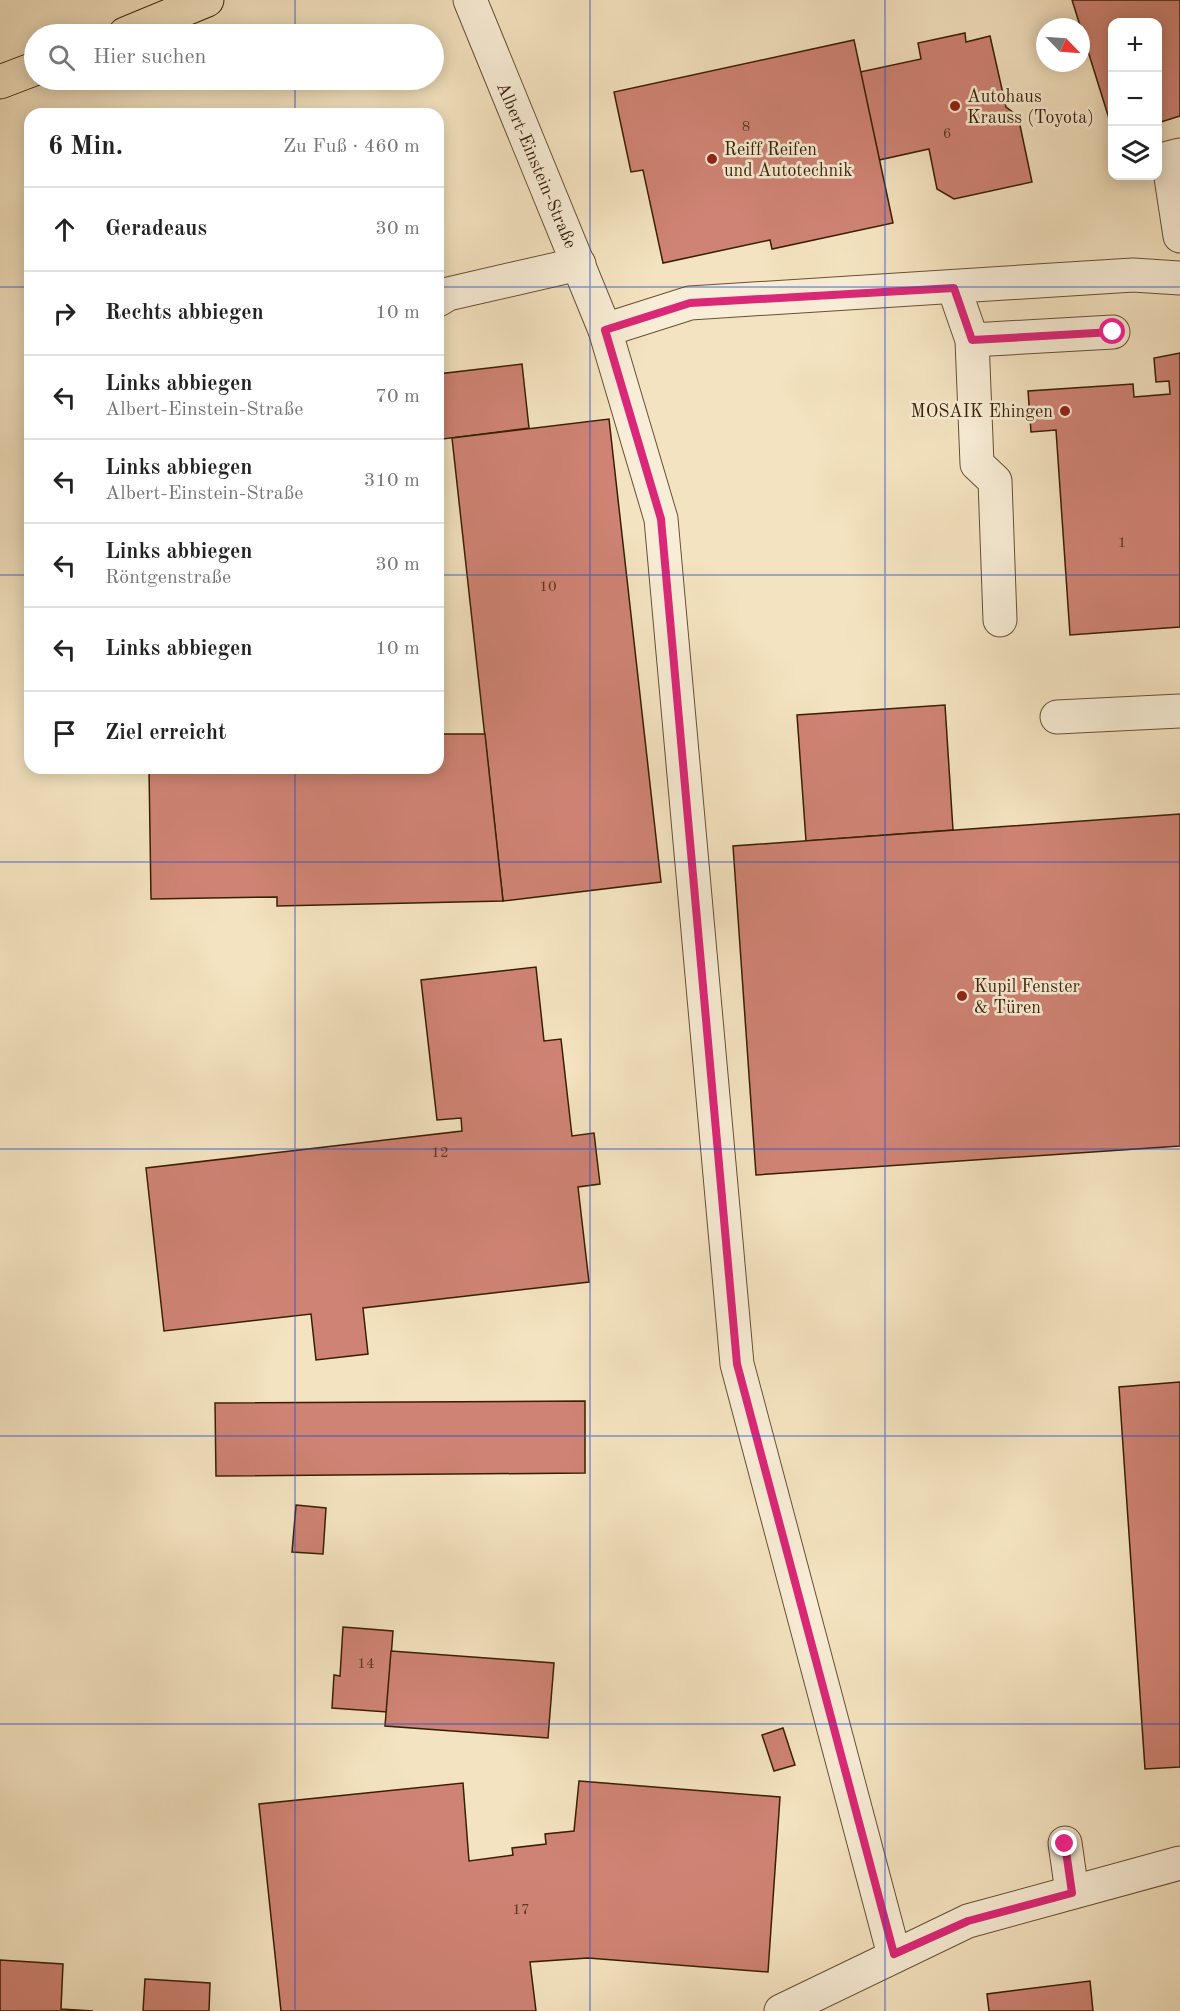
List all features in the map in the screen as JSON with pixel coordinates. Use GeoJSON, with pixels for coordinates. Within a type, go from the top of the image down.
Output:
{"type":"FeatureCollection","features":[{"type":"Feature","properties":{"kind":"main road"},"geometry":{"type":"LineString","coordinates":[[149,24],[207,0]]}},
{"type":"Feature","properties":{"kind":"main road"},"geometry":{"type":"LineString","coordinates":[[0,82],[24,73]]}},
{"type":"Feature","properties":{"kind":"street","name":"Albert-Einstein-Straße"},"geometry":{"type":"LineString","coordinates":[[470,0],[605,330],[661,519],[737,1364],[894,1954]]}},
{"type":"Feature","properties":{"kind":"street"},"geometry":{"type":"LineString","coordinates":[[1180,155],[1168,158],[1180,236]]}},
{"type":"Feature","properties":{"kind":"street"},"geometry":{"type":"LineString","coordinates":[[444,294],[579,264]]}},
{"type":"Feature","properties":{"kind":"street"},"geometry":{"type":"LineString","coordinates":[[605,330],[690,303],[1133,275],[1180,278]]}},
{"type":"Feature","properties":{"kind":"street"},"geometry":{"type":"LineString","coordinates":[[954,288],[972,340],[977,464],[995,481],[1000,620]]}},
{"type":"Feature","properties":{"kind":"street"},"geometry":{"type":"LineString","coordinates":[[972,340],[1113,332]]}},
{"type":"Feature","properties":{"kind":"street"},"geometry":{"type":"LineString","coordinates":[[1057,717],[1180,711]]}},
{"type":"Feature","properties":{"kind":"street"},"geometry":{"type":"LineString","coordinates":[[1065,1844],[1072,1893]]}},
{"type":"Feature","properties":{"kind":"street"},"geometry":{"type":"LineString","coordinates":[[781,2011],[894,1954],[968,1921],[1180,1863]]}},
{"type":"Feature","properties":{"kind":"building"},"geometry":{"type":"Polygon","coordinates":[[[1072,0],[1180,0],[1180,116],[1162,122],[1162,18],[1108,18],[1108,115],[1090,58],[1090,18],[1078,18],[1072,0]]]}},
{"type":"Feature","properties":{"kind":"building"},"geometry":{"type":"Polygon","coordinates":[[[965,33],[966,42],[990,36],[1006,107],[1018,116],[1032,182],[954,199],[937,189],[929,149],[879,160],[860,72],[921,59],[918,43],[965,33]]]}},
{"type":"Feature","properties":{"kind":"building"},"geometry":{"type":"Polygon","coordinates":[[[854,40],[893,223],[772,249],[770,240],[663,263],[643,170],[631,172],[614,92],[854,40]]]}},
{"type":"Feature","properties":{"kind":"building"},"geometry":{"type":"Polygon","coordinates":[[[1180,353],[1180,627],[1070,635],[1056,430],[1031,432],[1028,391],[1133,384],[1134,397],[1170,394],[1169,381],[1156,382],[1154,358],[1180,353]]]}},
{"type":"Feature","properties":{"kind":"building"},"geometry":{"type":"Polygon","coordinates":[[[522,364],[529,428],[444,439],[444,373],[522,364]]]}},
{"type":"Feature","properties":{"kind":"building"},"geometry":{"type":"Polygon","coordinates":[[[609,419],[661,882],[503,901],[452,438],[609,419]]]}},
{"type":"Feature","properties":{"kind":"building"},"geometry":{"type":"Polygon","coordinates":[[[945,705],[953,830],[806,841],[797,715],[945,705]]]}},
{"type":"Feature","properties":{"kind":"building"},"geometry":{"type":"Polygon","coordinates":[[[444,734],[485,734],[503,901],[277,906],[277,897],[151,899],[149,774],[444,774],[444,734]]]}},
{"type":"Feature","properties":{"kind":"building","name":"Kupil Fenster & Türen"},"geometry":{"type":"Polygon","coordinates":[[[1180,814],[1180,1146],[756,1175],[733,846],[1180,814]]]}},
{"type":"Feature","properties":{"kind":"building"},"geometry":{"type":"Polygon","coordinates":[[[536,967],[544,1041],[561,1039],[572,1136],[594,1133],[600,1184],[578,1187],[589,1282],[363,1308],[368,1354],[316,1360],[311,1314],[164,1331],[146,1168],[462,1131],[461,1118],[437,1120],[421,980],[536,967]]]}},
{"type":"Feature","properties":{"kind":"building"},"geometry":{"type":"Polygon","coordinates":[[[1180,1382],[1180,1767],[1145,1769],[1119,1387],[1180,1382]]]}},
{"type":"Feature","properties":{"kind":"building"},"geometry":{"type":"Polygon","coordinates":[[[585,1401],[585,1473],[216,1476],[215,1403],[585,1401]]]}},
{"type":"Feature","properties":{"kind":"building"},"geometry":{"type":"Polygon","coordinates":[[[296,1505],[326,1508],[323,1554],[292,1552],[296,1505]]]}},
{"type":"Feature","properties":{"kind":"building"},"geometry":{"type":"Polygon","coordinates":[[[343,1627],[393,1631],[387,1712],[332,1708],[334,1675],[340,1676],[343,1627]]]}},
{"type":"Feature","properties":{"kind":"building"},"geometry":{"type":"Polygon","coordinates":[[[391,1651],[554,1663],[548,1738],[385,1726],[391,1651]]]}},
{"type":"Feature","properties":{"kind":"building"},"geometry":{"type":"Polygon","coordinates":[[[783,1728],[795,1765],[774,1771],[762,1735],[783,1728]]]}},
{"type":"Feature","properties":{"kind":"building"},"geometry":{"type":"Polygon","coordinates":[[[579,1781],[780,1797],[768,1972],[588,1958],[530,1962],[536,2011],[281,2011],[259,1804],[463,1783],[469,1861],[513,1855],[512,1848],[546,1844],[545,1834],[574,1831],[579,1781]]]}},
{"type":"Feature","properties":{"kind":"building"},"geometry":{"type":"Polygon","coordinates":[[[0,1960],[63,1964],[61,2009],[93,2011],[0,2011],[0,1960]]]}},
{"type":"Feature","properties":{"kind":"building"},"geometry":{"type":"Polygon","coordinates":[[[145,1979],[210,1983],[209,2011],[143,2011],[145,1979]]]}},
{"type":"Feature","properties":{"kind":"building"},"geometry":{"type":"Polygon","coordinates":[[[1090,1981],[1093,2011],[989,2011],[987,1994],[1090,1981]]]}},
{"type":"Feature","properties":{"kind":"place","name":"Autohaus Krauss (Toyota)"},"geometry":{"type":"Point","coordinates":[955,106]}},
{"type":"Feature","properties":{"kind":"place","name":"Reiff Reifen und Autotechnik"},"geometry":{"type":"Point","coordinates":[712,159]}},
{"type":"Feature","properties":{"kind":"place","name":"MOSAIK Ehingen"},"geometry":{"type":"Point","coordinates":[1065,411]}},
{"type":"Feature","properties":{"kind":"place","name":"Kupil Fenster & Türen"},"geometry":{"type":"Point","coordinates":[962,996]}},
{"type":"Feature","properties":{"kind":"route"},"geometry":{"type":"LineString","coordinates":[[1065,1844],[1072,1893],[968,1921],[894,1954],[737,1364],[661,519],[605,330],[690,303],[954,288],[972,340],[1113,332]]}}]}
